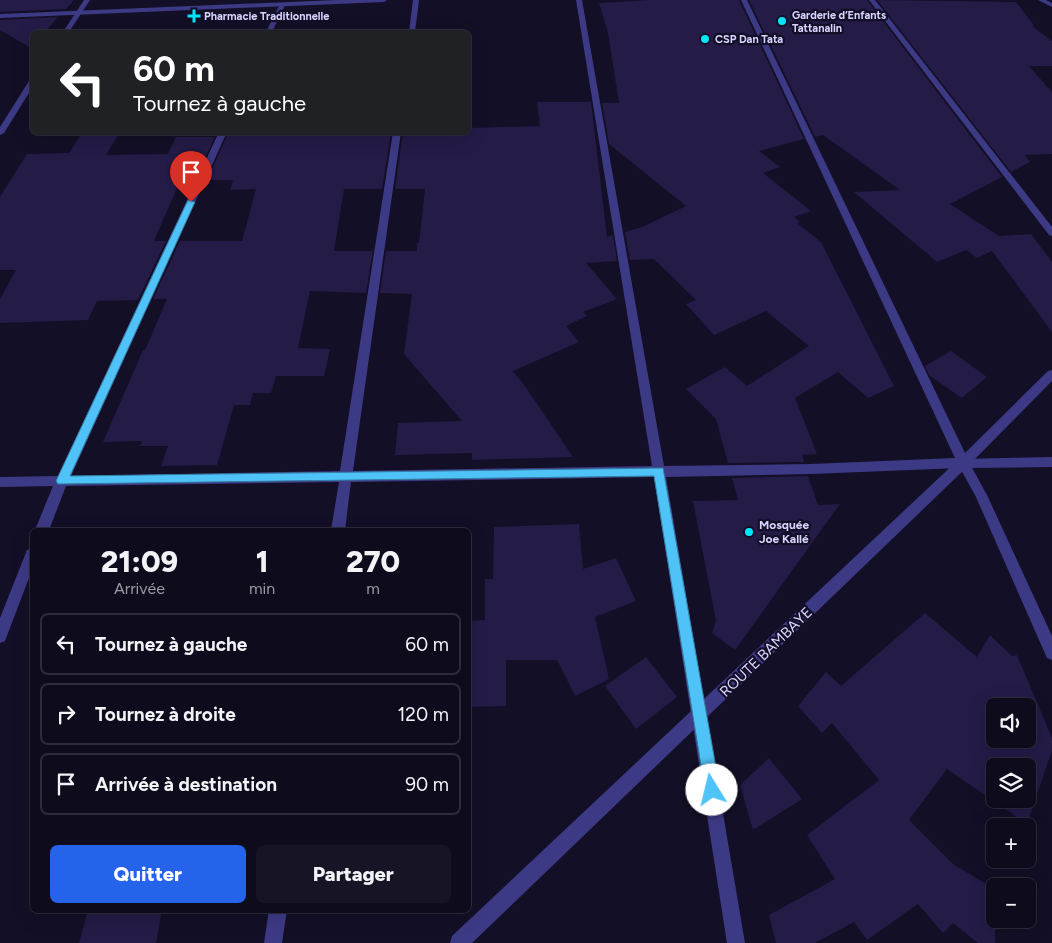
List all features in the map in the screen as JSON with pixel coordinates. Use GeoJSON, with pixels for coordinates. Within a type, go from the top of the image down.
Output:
{"type":"FeatureCollection","features":[{"type":"Feature","properties":{"kind":"street"},"geometry":{"type":"LineString","coordinates":[[67,30],[87,0]]}},
{"type":"Feature","properties":{"kind":"street"},"geometry":{"type":"LineString","coordinates":[[0,16],[384,0]]}},
{"type":"Feature","properties":{"kind":"street"},"geometry":{"type":"LineString","coordinates":[[412,30],[416,0]]}},
{"type":"Feature","properties":{"kind":"street"},"geometry":{"type":"LineString","coordinates":[[579,0],[700,714],[736,943]]}},
{"type":"Feature","properties":{"kind":"street"},"geometry":{"type":"LineString","coordinates":[[744,0],[964,463],[981,495],[1052,653]]}},
{"type":"Feature","properties":{"kind":"street"},"geometry":{"type":"LineString","coordinates":[[872,0],[1052,233]]}},
{"type":"Feature","properties":{"kind":"street"},"geometry":{"type":"LineString","coordinates":[[1040,0],[1052,5]]}},
{"type":"Feature","properties":{"kind":"street"},"geometry":{"type":"LineString","coordinates":[[270,30],[282,5]]}},
{"type":"Feature","properties":{"kind":"street"},"geometry":{"type":"LineString","coordinates":[[0,132],[30,86]]}},
{"type":"Feature","properties":{"kind":"street"},"geometry":{"type":"LineString","coordinates":[[43,528],[62,481],[222,135]]}},
{"type":"Feature","properties":{"kind":"street"},"geometry":{"type":"LineString","coordinates":[[338,528],[397,135]]}},
{"type":"Feature","properties":{"kind":"street","name":"ROUTE BAMBAYE"},"geometry":{"type":"LineString","coordinates":[[459,943],[964,463],[1052,374]]}},
{"type":"Feature","properties":{"kind":"street"},"geometry":{"type":"LineString","coordinates":[[0,482],[811,469],[964,463],[1052,462]]}},
{"type":"Feature","properties":{"kind":"street"},"geometry":{"type":"LineString","coordinates":[[0,636],[30,559]]}},
{"type":"Feature","properties":{"kind":"street"},"geometry":{"type":"LineString","coordinates":[[273,943],[278,913]]}},
{"type":"Feature","properties":{"kind":"building"},"geometry":{"type":"Polygon","coordinates":[[[0,0],[74,0],[66,9],[0,12],[0,0]]]}},
{"type":"Feature","properties":{"kind":"building"},"geometry":{"type":"Polygon","coordinates":[[[649,0],[739,0],[804,139],[759,151],[780,167],[763,173],[811,211],[794,217],[800,222],[797,223],[821,242],[894,386],[868,398],[838,372],[795,398],[817,454],[802,455],[804,462],[728,463],[716,419],[686,389],[725,367],[747,386],[809,346],[766,311],[714,335],[686,304],[696,300],[654,259],[630,260],[625,232],[642,227],[686,206],[609,144],[602,103],[619,103],[608,33],[599,3],[649,0]]]}},
{"type":"Feature","properties":{"kind":"building"},"geometry":{"type":"Polygon","coordinates":[[[749,0],[867,0],[1002,177],[950,204],[999,236],[1031,234],[1052,262],[1052,332],[992,251],[977,258],[966,250],[937,262],[854,192],[900,190],[823,135],[815,137],[749,0]]]}},
{"type":"Feature","properties":{"kind":"building"},"geometry":{"type":"Polygon","coordinates":[[[877,0],[1016,2],[1034,25],[1032,26],[1052,41],[1052,66],[1029,66],[1052,92],[1052,154],[1025,155],[1030,162],[1011,172],[877,0]]]}},
{"type":"Feature","properties":{"kind":"building"},"geometry":{"type":"Polygon","coordinates":[[[58,17],[47,30],[30,30],[30,47],[0,30],[0,20],[58,17]]]}},
{"type":"Feature","properties":{"kind":"building"},"geometry":{"type":"Polygon","coordinates":[[[537,102],[591,102],[607,237],[613,235],[617,261],[586,263],[617,299],[583,312],[587,316],[566,326],[579,342],[513,371],[573,457],[472,460],[472,453],[395,455],[398,423],[462,421],[404,354],[412,294],[380,293],[386,251],[417,251],[417,243],[419,243],[425,189],[395,189],[403,135],[471,135],[471,128],[540,126],[537,102]]]}},
{"type":"Feature","properties":{"kind":"building"},"geometry":{"type":"Polygon","coordinates":[[[81,135],[118,135],[106,155],[168,154],[176,137],[215,137],[194,181],[180,181],[154,241],[166,241],[138,300],[97,301],[88,320],[0,323],[0,299],[16,270],[0,270],[0,197],[27,154],[69,153],[81,135]]]}},
{"type":"Feature","properties":{"kind":"building"},"geometry":{"type":"Polygon","coordinates":[[[391,135],[382,189],[344,189],[334,251],[373,251],[366,293],[310,291],[298,348],[330,349],[324,376],[276,376],[271,393],[253,393],[250,405],[234,405],[217,465],[161,466],[168,446],[140,446],[142,441],[103,442],[167,299],[153,299],[180,241],[242,241],[256,189],[230,190],[233,180],[207,180],[227,136],[391,135]]]}},
{"type":"Feature","properties":{"kind":"building"},"geometry":{"type":"Polygon","coordinates":[[[951,351],[987,377],[962,398],[930,376],[925,366],[951,351]]]}},
{"type":"Feature","properties":{"kind":"building"},"geometry":{"type":"Polygon","coordinates":[[[808,476],[818,505],[840,504],[735,650],[712,633],[716,621],[693,501],[738,500],[732,478],[808,476]]]}},
{"type":"Feature","properties":{"kind":"building"},"geometry":{"type":"Polygon","coordinates":[[[579,524],[583,569],[616,558],[636,601],[595,617],[609,679],[575,696],[557,660],[506,660],[506,706],[471,707],[471,621],[485,620],[485,579],[493,579],[494,527],[579,524]]]}},
{"type":"Feature","properties":{"kind":"building"},"geometry":{"type":"Polygon","coordinates":[[[925,613],[977,657],[990,635],[1012,656],[1017,655],[1035,698],[986,698],[986,748],[1036,748],[1036,700],[1052,738],[1052,750],[1036,797],[1036,758],[986,758],[986,796],[947,769],[909,820],[953,864],[986,884],[986,928],[995,928],[995,943],[978,943],[953,923],[943,933],[918,904],[867,940],[854,922],[815,943],[776,943],[769,915],[835,879],[807,835],[879,780],[832,723],[822,733],[798,706],[826,672],[841,686],[925,613]]]}},
{"type":"Feature","properties":{"kind":"building"},"geometry":{"type":"Polygon","coordinates":[[[646,657],[677,697],[636,729],[605,686],[646,657]]]}},
{"type":"Feature","properties":{"kind":"building"},"geometry":{"type":"Polygon","coordinates":[[[769,758],[802,799],[753,830],[740,785],[769,758]]]}},
{"type":"Feature","properties":{"kind":"building"},"geometry":{"type":"Polygon","coordinates":[[[1004,808],[1032,808],[1029,818],[1018,818],[1004,808]]]}},
{"type":"Feature","properties":{"kind":"building"},"geometry":{"type":"Polygon","coordinates":[[[87,913],[161,913],[156,943],[79,943],[87,913]]]}},
{"type":"Feature","properties":{"kind":"place","name":"Pharmacie Traditionnelle"},"geometry":{"type":"Point","coordinates":[194,16]}},
{"type":"Feature","properties":{"kind":"place","name":"Garderie d’Enfants Tattanalin"},"geometry":{"type":"Point","coordinates":[782,21]}},
{"type":"Feature","properties":{"kind":"place","name":"CSP Dan Tata"},"geometry":{"type":"Point","coordinates":[705,39]}},
{"type":"Feature","properties":{"kind":"place","name":"Mosquée Joe Kallé"},"geometry":{"type":"Point","coordinates":[749,532]}},
{"type":"Feature","properties":{"kind":"route"},"geometry":{"type":"LineString","coordinates":[[191,202],[62,481],[659,471],[712,790]]}}]}
